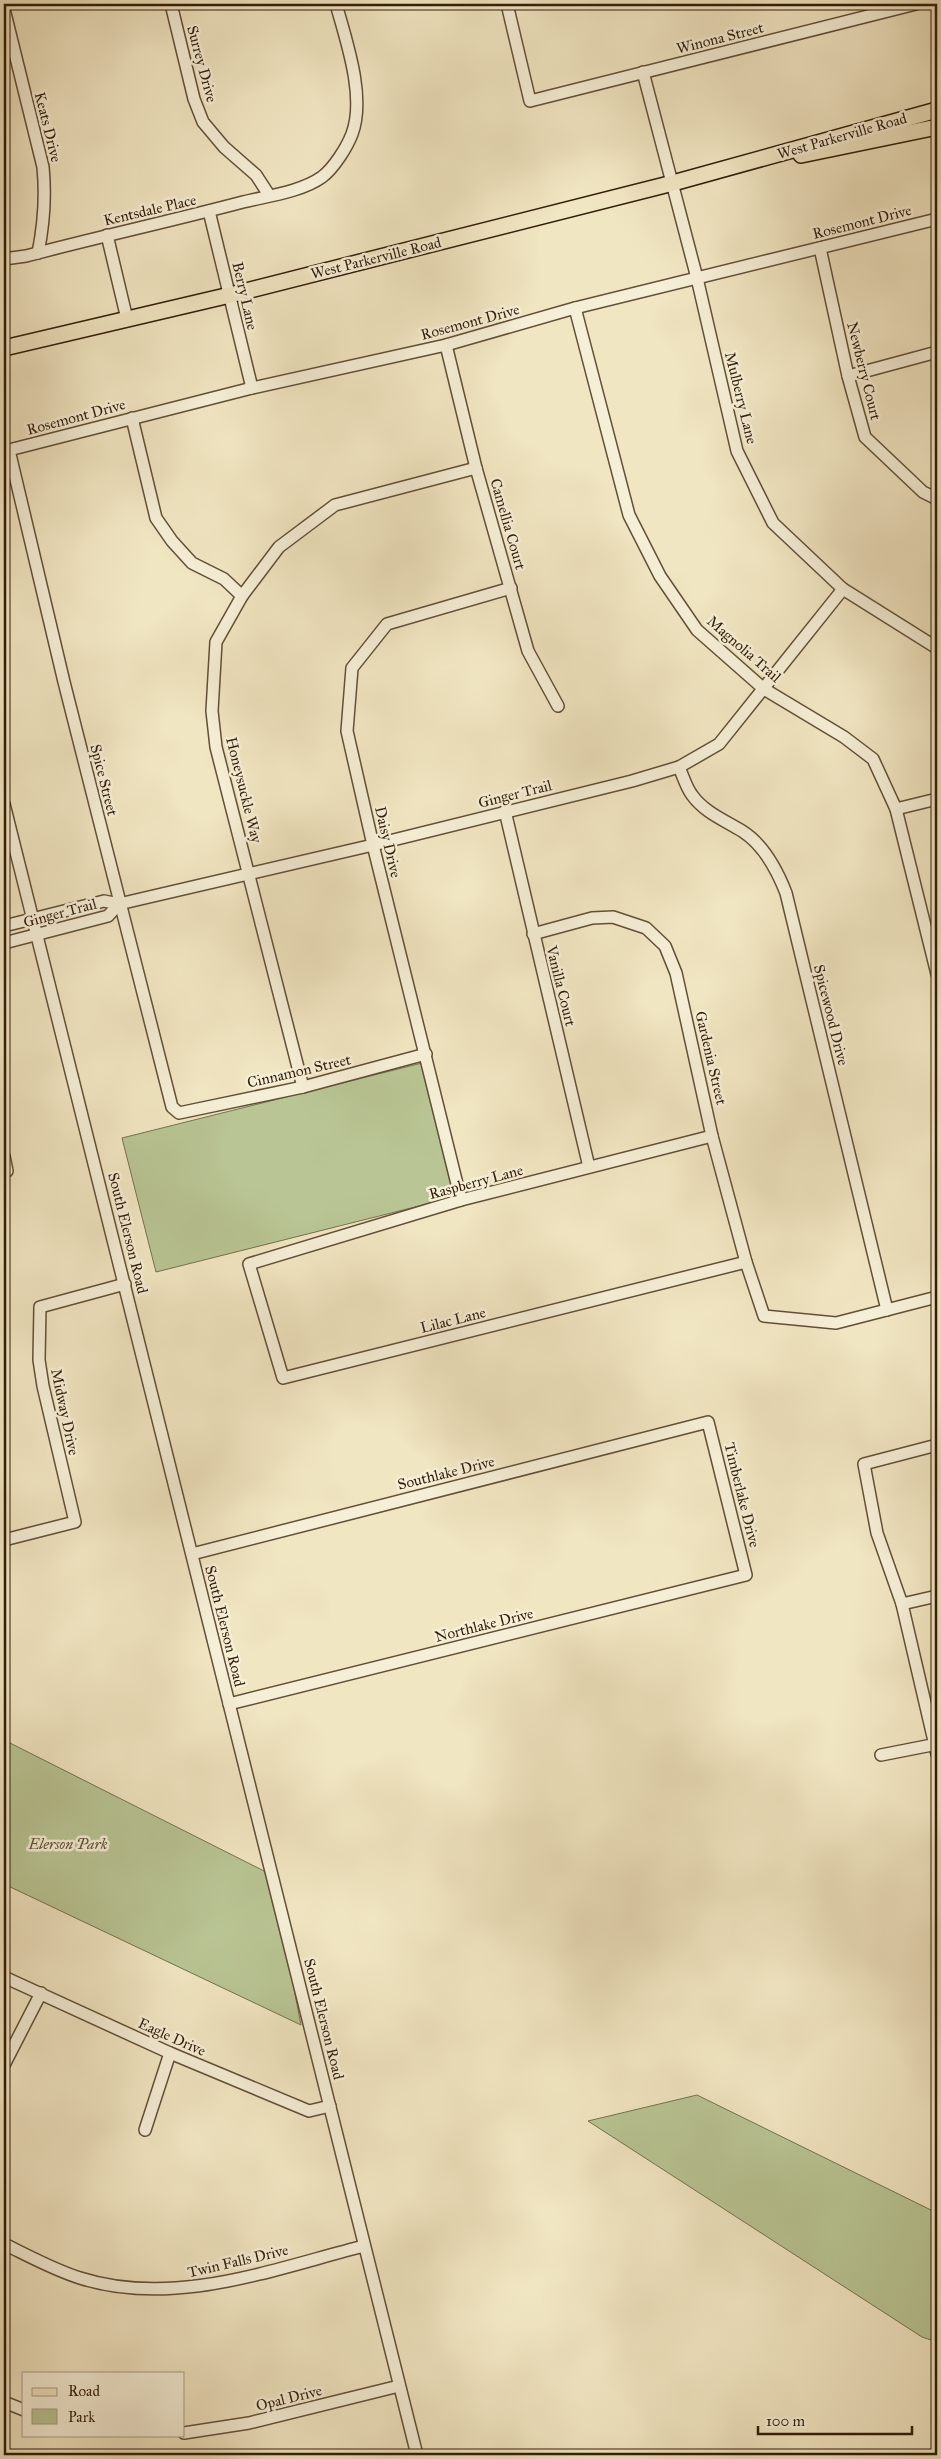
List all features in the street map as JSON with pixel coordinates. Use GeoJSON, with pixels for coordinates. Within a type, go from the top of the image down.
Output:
{"type":"FeatureCollection","features":[{"type":"Feature","properties":{"kind":"main road","name":"West Parkerville Road"},"geometry":{"type":"LineString","coordinates":[[4,348],[230,295],[673,183],[747,164],[807,144],[937,110]]}},
{"type":"Feature","properties":{"kind":"main road","name":"West Parkerville Road"},"geometry":{"type":"LineString","coordinates":[[747,164],[810,154],[937,127]]}},
{"type":"Feature","properties":{"kind":"street","name":"Surrey Drive"},"geometry":{"type":"LineString","coordinates":[[171,4],[194,99],[203,122],[224,147],[256,175],[269,195]]}},
{"type":"Feature","properties":{"kind":"street","name":"Kentsdale Place"},"geometry":{"type":"LineString","coordinates":[[4,259],[38,253],[210,211],[297,188],[322,176],[339,156],[353,134],[357,109],[356,89],[336,4]]}},
{"type":"Feature","properties":{"kind":"street","name":"Winona Street"},"geometry":{"type":"LineString","coordinates":[[506,4],[530,101],[916,4]]}},
{"type":"Feature","properties":{"kind":"street","name":"Keats Drive"},"geometry":{"type":"LineString","coordinates":[[4,9],[43,167],[46,192],[44,224],[38,253]]}},
{"type":"Feature","properties":{"kind":"street","name":"Mulberry Lane"},"geometry":{"type":"LineString","coordinates":[[643,72],[697,278],[738,452],[773,523],[843,589],[937,648]]}},
{"type":"Feature","properties":{"kind":"street","name":"Berry Lane"},"geometry":{"type":"LineString","coordinates":[[210,211],[252,388]]}},
{"type":"Feature","properties":{"kind":"street","name":"Rosemont Drive"},"geometry":{"type":"LineString","coordinates":[[9,450],[252,388],[446,345],[575,308],[937,219]]}},
{"type":"Feature","properties":{"kind":"street"},"geometry":{"type":"LineString","coordinates":[[107,235],[127,319]]}},
{"type":"Feature","properties":{"kind":"street","name":"Newberry Court"},"geometry":{"type":"LineString","coordinates":[[820,248],[848,376],[865,436],[922,492],[937,498]]}},
{"type":"Feature","properties":{"kind":"street","name":"Magnolia Trail"},"geometry":{"type":"LineString","coordinates":[[575,308],[629,514],[660,576],[697,630],[764,689],[844,737],[873,759],[896,809],[937,974]]}},
{"type":"Feature","properties":{"kind":"street","name":"Camellia Court"},"geometry":{"type":"LineString","coordinates":[[446,345],[476,468],[528,651],[558,706]]}},
{"type":"Feature","properties":{"kind":"street"},"geometry":{"type":"LineString","coordinates":[[848,376],[937,352]]}},
{"type":"Feature","properties":{"kind":"street"},"geometry":{"type":"LineString","coordinates":[[132,418],[156,518],[172,541],[192,563],[224,580],[242,596]]}},
{"type":"Feature","properties":{"kind":"street","name":"Spice Street"},"geometry":{"type":"LineString","coordinates":[[9,450],[119,904],[172,1107],[179,1113]]}},
{"type":"Feature","properties":{"kind":"street","name":"Honeysuckle Way"},"geometry":{"type":"LineString","coordinates":[[303,1087],[216,747],[212,710],[216,642],[242,596],[279,547],[335,506],[476,468]]}},
{"type":"Feature","properties":{"kind":"street","name":"Daisy Drive"},"geometry":{"type":"LineString","coordinates":[[461,1200],[373,845],[347,731],[352,668],[386,624],[511,588]]}},
{"type":"Feature","properties":{"kind":"street","name":"Ginger Trail"},"geometry":{"type":"LineString","coordinates":[[4,926],[104,901],[119,904],[373,845],[632,781],[679,767],[719,744],[843,589]]}},
{"type":"Feature","properties":{"kind":"street","name":"Spicewood Drive"},"geometry":{"type":"LineString","coordinates":[[679,767],[692,795],[708,812],[744,832],[761,848],[779,875],[786,892],[888,1310]]}},
{"type":"Feature","properties":{"kind":"street"},"geometry":{"type":"LineString","coordinates":[[896,809],[937,800]]}},
{"type":"Feature","properties":{"kind":"street","name":"South Elerson Road"},"geometry":{"type":"LineString","coordinates":[[4,804],[417,2455]]}},
{"type":"Feature","properties":{"kind":"street","name":"Vanilla Court"},"geometry":{"type":"LineString","coordinates":[[505,811],[532,934],[590,1167]]}},
{"type":"Feature","properties":{"kind":"street","name":"Ginger Trail"},"geometry":{"type":"LineString","coordinates":[[4,943],[108,916],[119,904]]}},
{"type":"Feature","properties":{"kind":"street","name":"Gardenia Street"},"geometry":{"type":"LineString","coordinates":[[532,934],[592,918],[613,917],[646,928],[665,946],[676,973],[712,1136],[746,1262],[764,1316],[836,1323],[888,1310]]}},
{"type":"Feature","properties":{"kind":"street","name":"Cinnamon Street"},"geometry":{"type":"LineString","coordinates":[[179,1113],[303,1087],[426,1054]]}},
{"type":"Feature","properties":{"kind":"street","name":"Raspberry Lane"},"geometry":{"type":"LineString","coordinates":[[248,1264],[461,1200],[712,1136]]}},
{"type":"Feature","properties":{"kind":"street"},"geometry":{"type":"LineString","coordinates":[[4,1156],[5,1171]]}},
{"type":"Feature","properties":{"kind":"street","name":"Lilac Lane"},"geometry":{"type":"LineString","coordinates":[[248,1264],[283,1378],[746,1262]]}},
{"type":"Feature","properties":{"kind":"street","name":"Midway Drive"},"geometry":{"type":"LineString","coordinates":[[4,1540],[76,1522],[43,1386],[39,1353],[40,1307],[125,1284]]}},
{"type":"Feature","properties":{"kind":"street"},"geometry":{"type":"LineString","coordinates":[[888,1310],[937,1297]]}},
{"type":"Feature","properties":{"kind":"street","name":"Southlake Drive"},"geometry":{"type":"LineString","coordinates":[[192,1554],[708,1422]]}},
{"type":"Feature","properties":{"kind":"street","name":"Timberlake Drive"},"geometry":{"type":"LineString","coordinates":[[708,1422],[746,1574]]}},
{"type":"Feature","properties":{"kind":"street"},"geometry":{"type":"LineString","coordinates":[[881,1755],[936,1747],[902,1604],[877,1533],[864,1464],[937,1445]]}},
{"type":"Feature","properties":{"kind":"street","name":"Northlake Drive"},"geometry":{"type":"LineString","coordinates":[[229,1704],[746,1574]]}},
{"type":"Feature","properties":{"kind":"street"},"geometry":{"type":"LineString","coordinates":[[902,1604],[937,1596]]}},
{"type":"Feature","properties":{"kind":"street","name":"Eagle Drive"},"geometry":{"type":"LineString","coordinates":[[4,1977],[170,2053],[309,2111],[330,2106]]}},
{"type":"Feature","properties":{"kind":"street"},"geometry":{"type":"LineString","coordinates":[[4,2065],[41,1993]]}},
{"type":"Feature","properties":{"kind":"street"},"geometry":{"type":"LineString","coordinates":[[145,2130],[170,2053]]}},
{"type":"Feature","properties":{"kind":"street","name":"Twin Falls Drive"},"geometry":{"type":"LineString","coordinates":[[4,2244],[82,2279],[136,2289],[183,2288],[221,2282],[364,2246]]}},
{"type":"Feature","properties":{"kind":"street","name":"Opal Drive"},"geometry":{"type":"LineString","coordinates":[[185,2433],[249,2423],[400,2386]]}},
{"type":"Feature","properties":{"kind":"street"},"geometry":{"type":"LineString","coordinates":[[4,2402],[22,2409]]}},
{"type":"Feature","properties":{"kind":"green space"},"geometry":{"type":"Polygon","coordinates":[[[422,1063],[455,1197],[156,1272],[122,1138],[422,1063]]]}},
{"type":"Feature","properties":{"kind":"green space","name":"Elerson Park"},"geometry":{"type":"Polygon","coordinates":[[[4,1740],[272,1875],[301,2025],[4,1884],[4,1740]]]}},
{"type":"Feature","properties":{"kind":"green space"},"geometry":{"type":"Polygon","coordinates":[[[697,2095],[937,2213],[937,2342],[922,2337],[588,2121],[697,2095]]]}}]}
